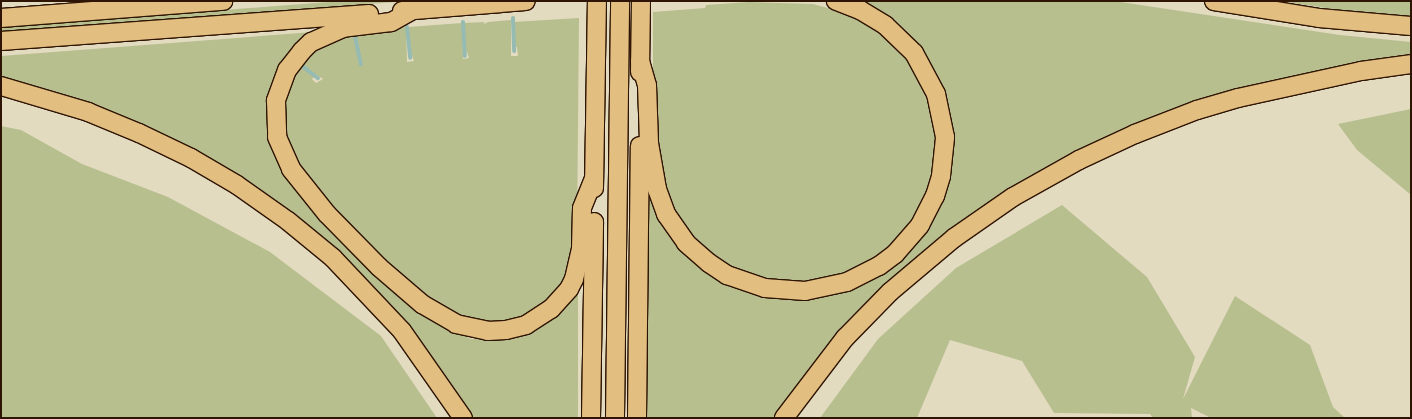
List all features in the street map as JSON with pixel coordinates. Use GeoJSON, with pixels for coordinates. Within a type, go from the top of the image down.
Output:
{"type":"FeatureCollection","features":[{"type":"Feature","properties":{"kind":"highway"},"geometry":{"type":"LineString","coordinates":[[1,18],[223,1]]}},
{"type":"Feature","properties":{"kind":"highway"},"geometry":{"type":"LineString","coordinates":[[1,42],[525,1]]}},
{"type":"Feature","properties":{"kind":"highway"},"geometry":{"type":"LineString","coordinates":[[591,418],[597,1]]}},
{"type":"Feature","properties":{"kind":"highway"},"geometry":{"type":"LineString","coordinates":[[615,418],[620,1]]}},
{"type":"Feature","properties":{"kind":"highway"},"geometry":{"type":"LineString","coordinates":[[638,418],[641,1]]}},
{"type":"Feature","properties":{"kind":"highway"},"geometry":{"type":"LineString","coordinates":[[640,61],[646,86],[648,142],[656,188],[666,214],[686,243],[708,263],[727,274],[765,288],[805,291],[847,282],[879,266],[895,254],[920,225],[935,196],[941,176],[945,137],[936,94],[914,53],[905,42],[879,21],[860,10],[836,1]]}},
{"type":"Feature","properties":{"kind":"highway"},"geometry":{"type":"LineString","coordinates":[[1214,1],[1319,18],[1411,26]]}},
{"type":"Feature","properties":{"kind":"highway"},"geometry":{"type":"LineString","coordinates":[[413,10],[391,22],[343,28],[311,42],[302,50],[287,70],[276,102],[277,137],[291,169],[327,214],[379,267],[422,304],[456,324],[488,331],[506,330],[526,325],[551,309],[569,290],[574,279],[581,249],[582,208],[594,178]]}},
{"type":"Feature","properties":{"kind":"highway"},"geometry":{"type":"LineString","coordinates":[[784,418],[845,338],[890,292],[954,238],[1013,197],[1079,160],[1135,134],[1197,110],[1238,98],[1361,71],[1411,64]]}},
{"type":"Feature","properties":{"kind":"highway"},"geometry":{"type":"LineString","coordinates":[[1,86],[88,112],[182,154],[237,185],[288,221],[333,258],[402,331],[463,418]]}},
{"type":"Feature","properties":{"kind":"green space"},"geometry":{"type":"Polygon","coordinates":[[[341,1],[409,1],[1,32],[1,27],[341,1]]]}},
{"type":"Feature","properties":{"kind":"green space"},"geometry":{"type":"Polygon","coordinates":[[[860,1],[1114,1],[1340,35],[1411,42],[1411,56],[1295,77],[993,201],[785,403],[775,418],[644,418],[647,196],[651,198],[665,228],[680,248],[719,280],[748,293],[769,298],[818,298],[863,285],[888,270],[920,238],[935,215],[946,188],[952,130],[946,98],[935,71],[904,30],[884,14],[860,1]]]}},
{"type":"Feature","properties":{"kind":"green space"},"geometry":{"type":"Polygon","coordinates":[[[1279,1],[1411,1],[1411,18],[1378,16],[1279,1]]]}},
{"type":"Feature","properties":{"kind":"green space"},"geometry":{"type":"Polygon","coordinates":[[[749,2],[813,4],[843,12],[867,23],[888,38],[906,58],[919,76],[928,96],[935,122],[936,146],[933,172],[927,195],[917,214],[890,246],[875,258],[852,271],[824,280],[796,284],[766,279],[736,270],[713,256],[693,237],[679,219],[668,198],[661,176],[653,106],[653,12],[749,2]]]}},
{"type":"Feature","properties":{"kind":"green space"},"geometry":{"type":"Polygon","coordinates":[[[579,18],[577,234],[568,276],[552,298],[523,318],[499,324],[458,318],[412,287],[352,230],[304,176],[286,141],[282,106],[287,87],[299,65],[315,76],[312,79],[316,83],[323,79],[300,64],[314,50],[353,33],[357,48],[355,33],[406,27],[407,62],[414,61],[409,47],[408,27],[462,23],[463,59],[469,58],[467,52],[465,52],[463,23],[484,22],[484,24],[511,20],[511,56],[518,56],[517,47],[514,46],[513,22],[579,18]]]}},
{"type":"Feature","properties":{"kind":"green space"},"geometry":{"type":"Polygon","coordinates":[[[313,32],[279,68],[270,90],[267,113],[269,135],[275,156],[289,181],[349,250],[388,286],[432,321],[471,339],[497,339],[517,336],[538,328],[555,316],[578,290],[578,418],[472,418],[417,339],[268,198],[1,79],[1,56],[313,32]]]}},
{"type":"Feature","properties":{"kind":"green space"},"geometry":{"type":"Polygon","coordinates":[[[1411,109],[1411,195],[1357,150],[1338,124],[1411,109]]]}},
{"type":"Feature","properties":{"kind":"green space"},"geometry":{"type":"Polygon","coordinates":[[[1,126],[21,130],[82,164],[168,197],[270,252],[381,336],[437,418],[1,418],[1,126]]]}},
{"type":"Feature","properties":{"kind":"green space"},"geometry":{"type":"Polygon","coordinates":[[[1062,205],[1147,277],[1195,357],[1183,399],[1235,296],[1310,345],[1333,407],[1345,418],[1211,418],[1191,408],[1192,418],[1153,418],[1150,414],[1054,413],[1022,361],[950,340],[917,418],[820,418],[878,339],[956,268],[1062,205]]]}},
{"type":"Feature","properties":{"kind":"waterway"},"geometry":{"type":"LineString","coordinates":[[513,18],[514,51]]}},
{"type":"Feature","properties":{"kind":"waterway"},"geometry":{"type":"LineString","coordinates":[[463,22],[465,56]]}},
{"type":"Feature","properties":{"kind":"waterway"},"geometry":{"type":"LineString","coordinates":[[407,27],[410,58]]}},
{"type":"Feature","properties":{"kind":"waterway"},"geometry":{"type":"LineString","coordinates":[[354,32],[361,64]]}},
{"type":"Feature","properties":{"kind":"waterway"},"geometry":{"type":"LineString","coordinates":[[298,63],[318,78]]}}]}
